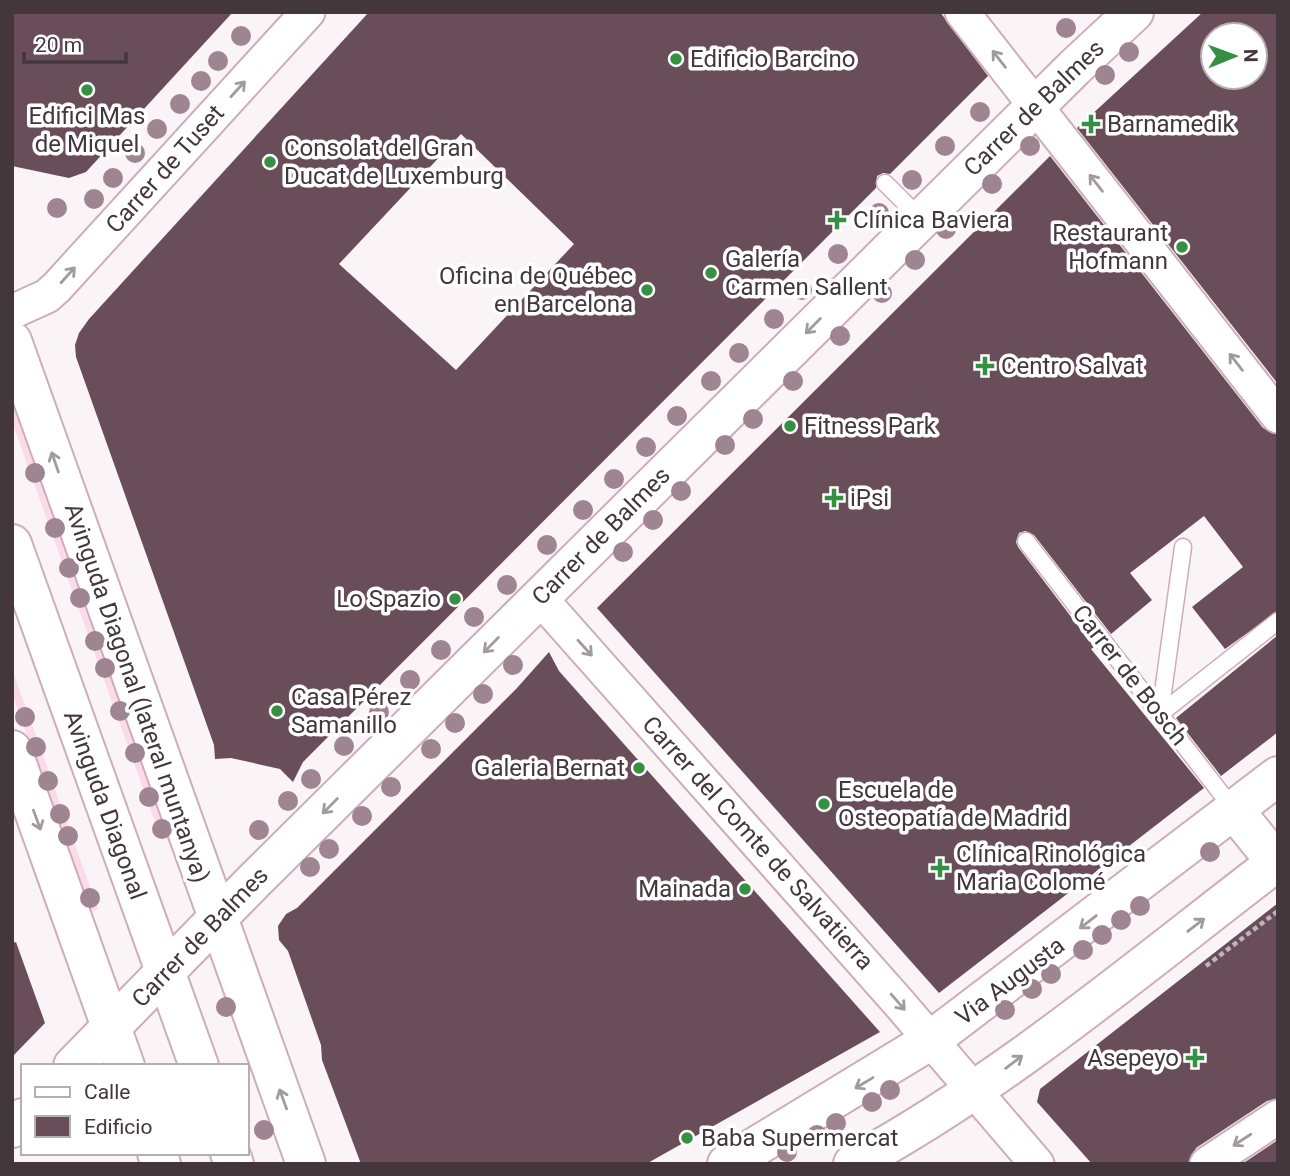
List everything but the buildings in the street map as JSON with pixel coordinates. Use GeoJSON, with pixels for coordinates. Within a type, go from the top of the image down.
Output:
{"type":"FeatureCollection","features":[{"type":"Feature","properties":{"kind":"main road","name":"Carrer de Balmes"},"geometry":{"type":"LineString","coordinates":[[75,1064],[217,918],[539,597],[1134,12]]}},
{"type":"Feature","properties":{"kind":"main road","name":"Avinguda Diagonal (lateral muntanya)"},"geometry":{"type":"LineString","coordinates":[[12,341],[306,1164]]}},
{"type":"Feature","properties":{"kind":"main road","name":"Avinguda Diagonal"},"geometry":{"type":"LineString","coordinates":[[12,544],[198,1064]]}},
{"type":"Feature","properties":{"kind":"main road"},"geometry":{"type":"LineString","coordinates":[[12,750],[124,1064]]}},
{"type":"Feature","properties":{"kind":"main road","name":"Via Augusta"},"geometry":{"type":"LineString","coordinates":[[727,1164],[931,1040],[1278,776]]}},
{"type":"Feature","properties":{"kind":"main road"},"geometry":{"type":"LineString","coordinates":[[853,1164],[919,1128],[975,1091],[1277,862],[1234,810]]}},
{"type":"Feature","properties":{"kind":"street","name":"Carrer de Tuset"},"geometry":{"type":"LineString","coordinates":[[12,312],[47,296],[57,287],[308,12]]}},
{"type":"Feature","properties":{"kind":"street"},"geometry":{"type":"LineString","coordinates":[[962,12],[1278,416]]}},
{"type":"Feature","properties":{"kind":"street","name":"Carrer del Comte de Salvatierra"},"geometry":{"type":"LineString","coordinates":[[539,597],[931,1040],[1037,1164]]}},
{"type":"Feature","properties":{"kind":"street"},"geometry":{"type":"LineString","coordinates":[[1206,1164],[1278,1117]]}},
{"type":"Feature","properties":{"kind":"lane"},"geometry":{"type":"LineString","coordinates":[[885,183],[921,219]]}},
{"type":"Feature","properties":{"kind":"lane","name":"Carrer de Bosch"},"geometry":{"type":"LineString","coordinates":[[1026,541],[1234,810]]}},
{"type":"Feature","properties":{"kind":"lane"},"geometry":{"type":"LineString","coordinates":[[1160,714],[1183,547]]}},
{"type":"Feature","properties":{"kind":"lane"},"geometry":{"type":"LineString","coordinates":[[1160,714],[1278,621]]}},
{"type":"Feature","properties":{"kind":"shaded area"},"geometry":{"type":"Polygon","coordinates":[[[12,398],[169,836],[161,839],[12,422],[12,398]]]}},
{"type":"Feature","properties":{"kind":"shaded area"},"geometry":{"type":"Polygon","coordinates":[[[12,669],[98,909],[90,912],[12,693],[12,669]]]}},
{"type":"Feature","properties":{"kind":"place","name":"Edificio Barcino"},"geometry":{"type":"Point","coordinates":[676,59]}},
{"type":"Feature","properties":{"kind":"place","name":"Edifici Mas de Miquel"},"geometry":{"type":"Point","coordinates":[87,90]}},
{"type":"Feature","properties":{"kind":"place","name":"Barnamedik"},"geometry":{"type":"Point","coordinates":[1091,124]}},
{"type":"Feature","properties":{"kind":"place","name":"Consolat del Gran Ducat de Luxemburg"},"geometry":{"type":"Point","coordinates":[270,162]}},
{"type":"Feature","properties":{"kind":"place","name":"Clínica Baviera"},"geometry":{"type":"Point","coordinates":[837,220]}},
{"type":"Feature","properties":{"kind":"place","name":"Restaurant Hofmann"},"geometry":{"type":"Point","coordinates":[1182,247]}},
{"type":"Feature","properties":{"kind":"place","name":"Galería Carmen Sallent"},"geometry":{"type":"Point","coordinates":[711,273]}},
{"type":"Feature","properties":{"kind":"place","name":"Oficina de Québec en Barcelona"},"geometry":{"type":"Point","coordinates":[647,290]}},
{"type":"Feature","properties":{"kind":"place","name":"Centro Salvat"},"geometry":{"type":"Point","coordinates":[985,366]}},
{"type":"Feature","properties":{"kind":"place","name":"Fitness Park"},"geometry":{"type":"Point","coordinates":[790,426]}},
{"type":"Feature","properties":{"kind":"place","name":"iPsi"},"geometry":{"type":"Point","coordinates":[834,498]}},
{"type":"Feature","properties":{"kind":"place","name":"Lo Spazio"},"geometry":{"type":"Point","coordinates":[455,599]}},
{"type":"Feature","properties":{"kind":"place","name":"Casa Pérez Samanillo"},"geometry":{"type":"Point","coordinates":[277,711]}},
{"type":"Feature","properties":{"kind":"place","name":"Galeria Bernat"},"geometry":{"type":"Point","coordinates":[639,768]}},
{"type":"Feature","properties":{"kind":"place","name":"Escuela de Osteopatía de Madrid"},"geometry":{"type":"Point","coordinates":[824,804]}},
{"type":"Feature","properties":{"kind":"place","name":"Clínica Rinológica Maria Colomé"},"geometry":{"type":"Point","coordinates":[940,868]}},
{"type":"Feature","properties":{"kind":"place","name":"Mainada"},"geometry":{"type":"Point","coordinates":[745,889]}},
{"type":"Feature","properties":{"kind":"place","name":"Asepeyo"},"geometry":{"type":"Point","coordinates":[1195,1058]}},
{"type":"Feature","properties":{"kind":"place","name":"Baba Supermercat"},"geometry":{"type":"Point","coordinates":[687,1138]}}]}
